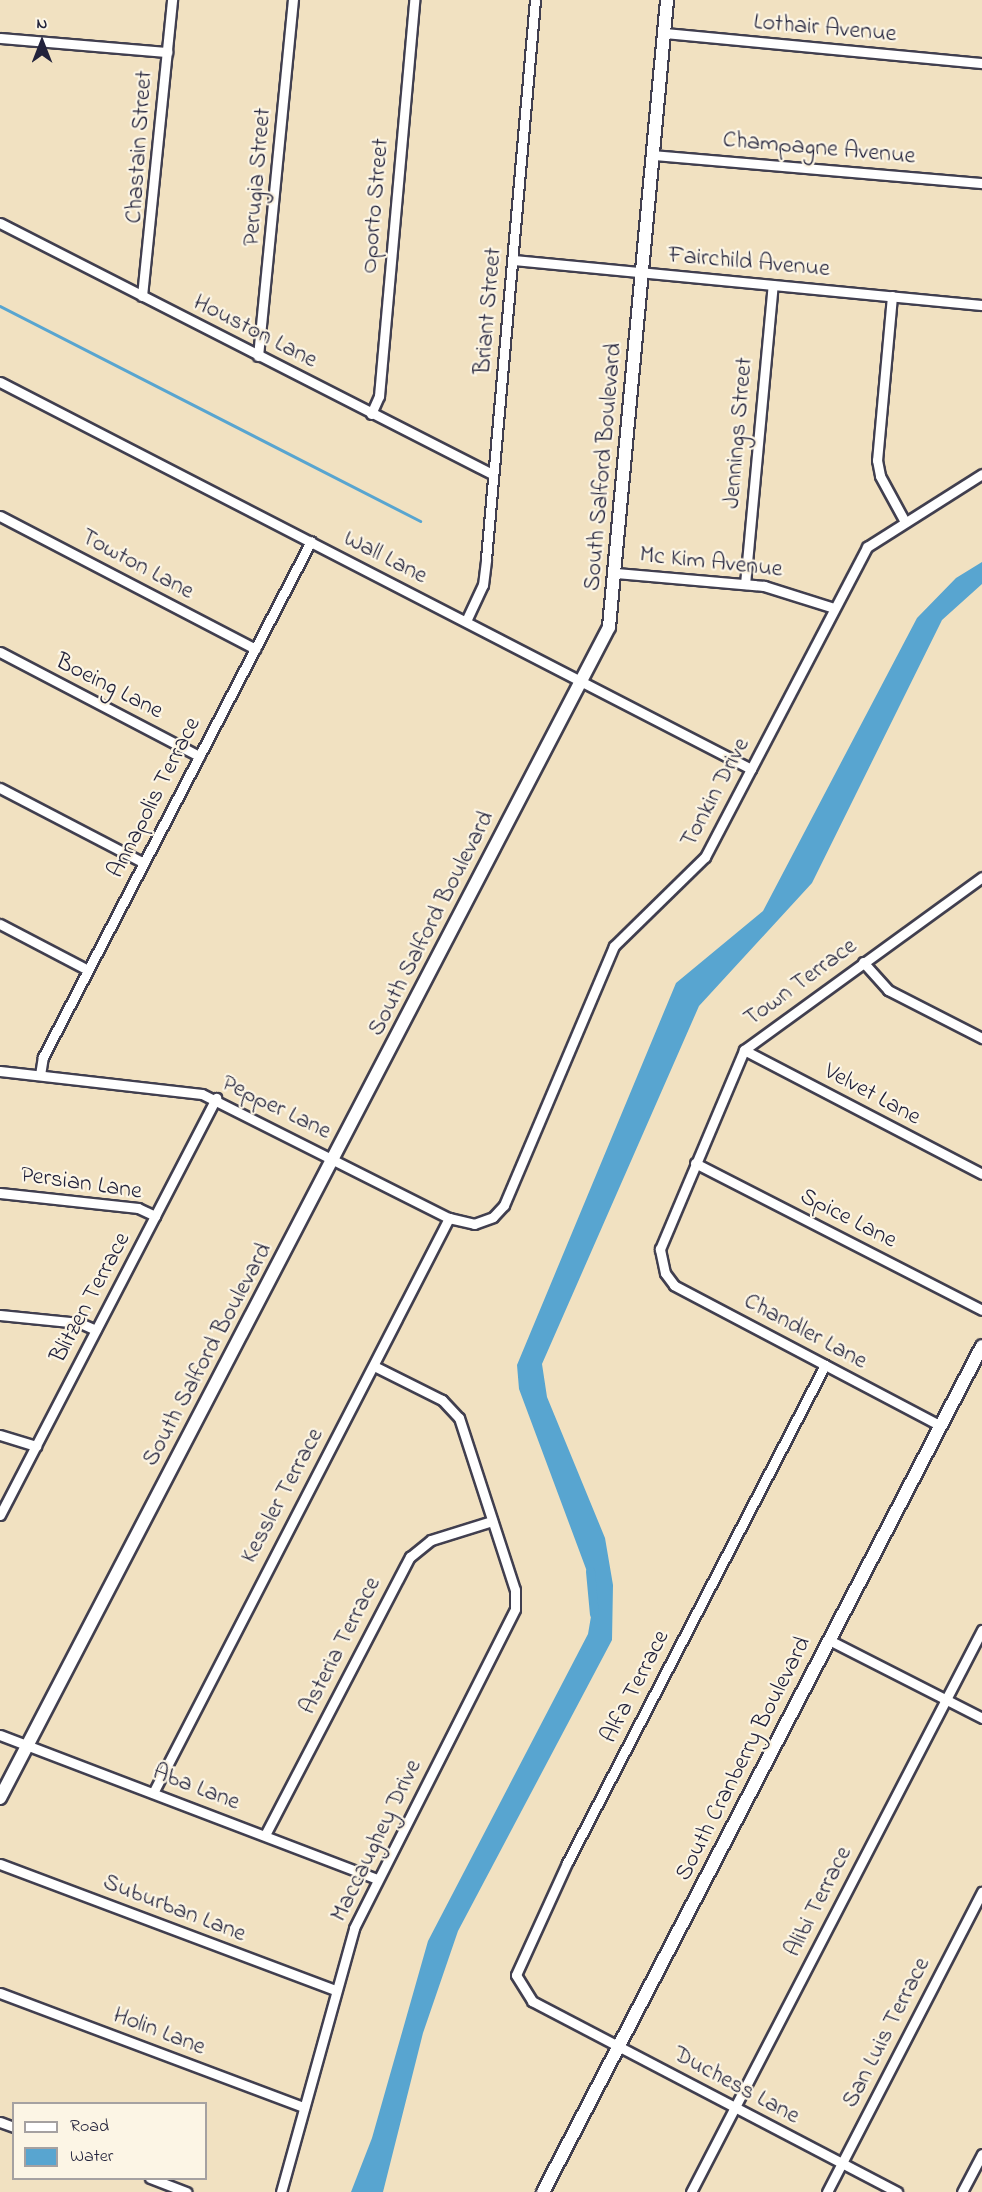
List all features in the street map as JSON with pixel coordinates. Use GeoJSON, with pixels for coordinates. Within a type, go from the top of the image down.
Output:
{"type":"FeatureCollection","features":[{"type":"Feature","properties":{"kind":"street","name":"Chastain Street"},"geometry":{"type":"LineString","coordinates":[[142,296],[172,0]]}},
{"type":"Feature","properties":{"kind":"street","name":"Perugia Street"},"geometry":{"type":"LineString","coordinates":[[258,356],[293,0]]}},
{"type":"Feature","properties":{"kind":"street","name":"Oporto Street"},"geometry":{"type":"LineString","coordinates":[[371,414],[379,396],[414,0]]}},
{"type":"Feature","properties":{"kind":"street","name":"Briant Street"},"geometry":{"type":"LineString","coordinates":[[466,621],[483,585],[535,0]]}},
{"type":"Feature","properties":{"kind":"street","name":"South Salford Boulevard"},"geometry":{"type":"LineString","coordinates":[[0,1798],[609,627],[616,573],[667,0]]}},
{"type":"Feature","properties":{"kind":"street","name":"Lothair Avenue"},"geometry":{"type":"LineString","coordinates":[[664,33],[982,63]]}},
{"type":"Feature","properties":{"kind":"street"},"geometry":{"type":"LineString","coordinates":[[0,38],[167,52]]}},
{"type":"Feature","properties":{"kind":"street","name":"Champagne Avenue"},"geometry":{"type":"LineString","coordinates":[[653,155],[982,183]]}},
{"type":"Feature","properties":{"kind":"street","name":"Houston Lane"},"geometry":{"type":"LineString","coordinates":[[0,223],[492,474]]}},
{"type":"Feature","properties":{"kind":"street","name":"Fairchild Avenue"},"geometry":{"type":"LineString","coordinates":[[513,260],[982,305]]}},
{"type":"Feature","properties":{"kind":"street","name":"Jennings Street"},"geometry":{"type":"LineString","coordinates":[[745,584],[773,285]]}},
{"type":"Feature","properties":{"kind":"street"},"geometry":{"type":"LineString","coordinates":[[892,296],[877,460],[880,476],[904,520]]}},
{"type":"Feature","properties":{"kind":"street","name":"Wall Lane"},"geometry":{"type":"LineString","coordinates":[[0,382],[751,769]]}},
{"type":"Feature","properties":{"kind":"street","name":"Tonkin Drive"},"geometry":{"type":"LineString","coordinates":[[449,1218],[483,1222],[504,1205],[614,946],[700,864],[867,547],[904,520],[982,474]]}},
{"type":"Feature","properties":{"kind":"street","name":"Towton Lane"},"geometry":{"type":"LineString","coordinates":[[0,516],[255,649]]}},
{"type":"Feature","properties":{"kind":"street","name":"Annapolis Terrace"},"geometry":{"type":"LineString","coordinates":[[40,1075],[43,1058],[311,542]]}},
{"type":"Feature","properties":{"kind":"street","name":"Mc Kim Avenue"},"geometry":{"type":"LineString","coordinates":[[616,573],[745,584],[790,591],[834,608]]}},
{"type":"Feature","properties":{"kind":"street","name":"Boeing Lane"},"geometry":{"type":"LineString","coordinates":[[0,652],[199,756]]}},
{"type":"Feature","properties":{"kind":"street"},"geometry":{"type":"LineString","coordinates":[[0,788],[144,863]]}},
{"type":"Feature","properties":{"kind":"street","name":"Town Terrace"},"geometry":{"type":"LineString","coordinates":[[661,1263],[662,1242],[744,1050],[982,878]]}},
{"type":"Feature","properties":{"kind":"street"},"geometry":{"type":"LineString","coordinates":[[0,924],[88,970]]}},
{"type":"Feature","properties":{"kind":"street"},"geometry":{"type":"LineString","coordinates":[[863,962],[888,990],[982,1038]]}},
{"type":"Feature","properties":{"kind":"street","name":"Velvet Lane"},"geometry":{"type":"LineString","coordinates":[[744,1050],[982,1174]]}},
{"type":"Feature","properties":{"kind":"street","name":"Pepper Lane"},"geometry":{"type":"LineString","coordinates":[[0,1071],[216,1098],[449,1218]]}},
{"type":"Feature","properties":{"kind":"street","name":"Blitzen Terrace"},"geometry":{"type":"LineString","coordinates":[[0,1515],[216,1098]]}},
{"type":"Feature","properties":{"kind":"street","name":"Spice Lane"},"geometry":{"type":"LineString","coordinates":[[696,1163],[982,1310]]}},
{"type":"Feature","properties":{"kind":"street","name":"Persian Lane"},"geometry":{"type":"LineString","coordinates":[[0,1193],[138,1208],[155,1216]]}},
{"type":"Feature","properties":{"kind":"street","name":"Kessler Terrace"},"geometry":{"type":"LineString","coordinates":[[153,1793],[449,1218]]}},
{"type":"Feature","properties":{"kind":"street","name":"Chandler Lane"},"geometry":{"type":"LineString","coordinates":[[661,1263],[674,1285],[941,1426]]}},
{"type":"Feature","properties":{"kind":"street"},"geometry":{"type":"LineString","coordinates":[[0,1315],[80,1323],[96,1330]]}},
{"type":"Feature","properties":{"kind":"street","name":"South Cranberry Boulevard"},"geometry":{"type":"LineString","coordinates":[[543,2192],[982,1346]]}},
{"type":"Feature","properties":{"kind":"street","name":"Alfa Terrace"},"geometry":{"type":"LineString","coordinates":[[558,2015],[521,1990],[518,1960],[825,1365]]}},
{"type":"Feature","properties":{"kind":"street","name":"Maccaughey Drive"},"geometry":{"type":"LineString","coordinates":[[281,2192],[354,1928],[377,1879],[513,1618],[515,1590],[454,1410],[374,1366]]}},
{"type":"Feature","properties":{"kind":"street"},"geometry":{"type":"LineString","coordinates":[[0,1435],[36,1446]]}},
{"type":"Feature","properties":{"kind":"street","name":"Asteria Terrace"},"geometry":{"type":"LineString","coordinates":[[266,1835],[410,1557],[431,1540],[492,1521]]}},
{"type":"Feature","properties":{"kind":"street","name":"Alibi Terrace"},"geometry":{"type":"LineString","coordinates":[[691,2192],[982,1630]]}},
{"type":"Feature","properties":{"kind":"street"},"geometry":{"type":"LineString","coordinates":[[829,1640],[982,1718]]}},
{"type":"Feature","properties":{"kind":"street","name":"Aba Lane"},"geometry":{"type":"LineString","coordinates":[[0,1735],[377,1879]]}},
{"type":"Feature","properties":{"kind":"street","name":"Suburban Lane"},"geometry":{"type":"LineString","coordinates":[[0,1864],[335,1990]]}},
{"type":"Feature","properties":{"kind":"street","name":"San Luis Terrace"},"geometry":{"type":"LineString","coordinates":[[827,2192],[982,1892]]}},
{"type":"Feature","properties":{"kind":"street","name":"Holin Lane"},"geometry":{"type":"LineString","coordinates":[[0,1993],[304,2107]]}},
{"type":"Feature","properties":{"kind":"street","name":"Duchess Lane"},"geometry":{"type":"LineString","coordinates":[[558,2015],[897,2192]]}},
{"type":"Feature","properties":{"kind":"street"},"geometry":{"type":"LineString","coordinates":[[962,2192],[982,2154]]}},
{"type":"Feature","properties":{"kind":"street"},"geometry":{"type":"LineString","coordinates":[[155,2180],[186,2192]]}},
{"type":"Feature","properties":{"kind":"water"},"geometry":{"type":"Polygon","coordinates":[[[982,562],[982,584],[942,620],[812,883],[699,1006],[542,1364],[547,1397],[605,1538],[613,1585],[612,1640],[458,1931],[423,2033],[383,2192],[351,2192],[372,2138],[428,1941],[588,1634],[595,1593],[519,1389],[517,1365],[676,983],[763,911],[917,618],[956,578],[982,562]]]}},
{"type":"Feature","properties":{"kind":"waterway"},"geometry":{"type":"LineString","coordinates":[[0,306],[420,521]]}},
{"type":"Feature","properties":{"kind":"waterway"},"geometry":{"type":"LineString","coordinates":[[590,1571],[594,1614]]}}]}
